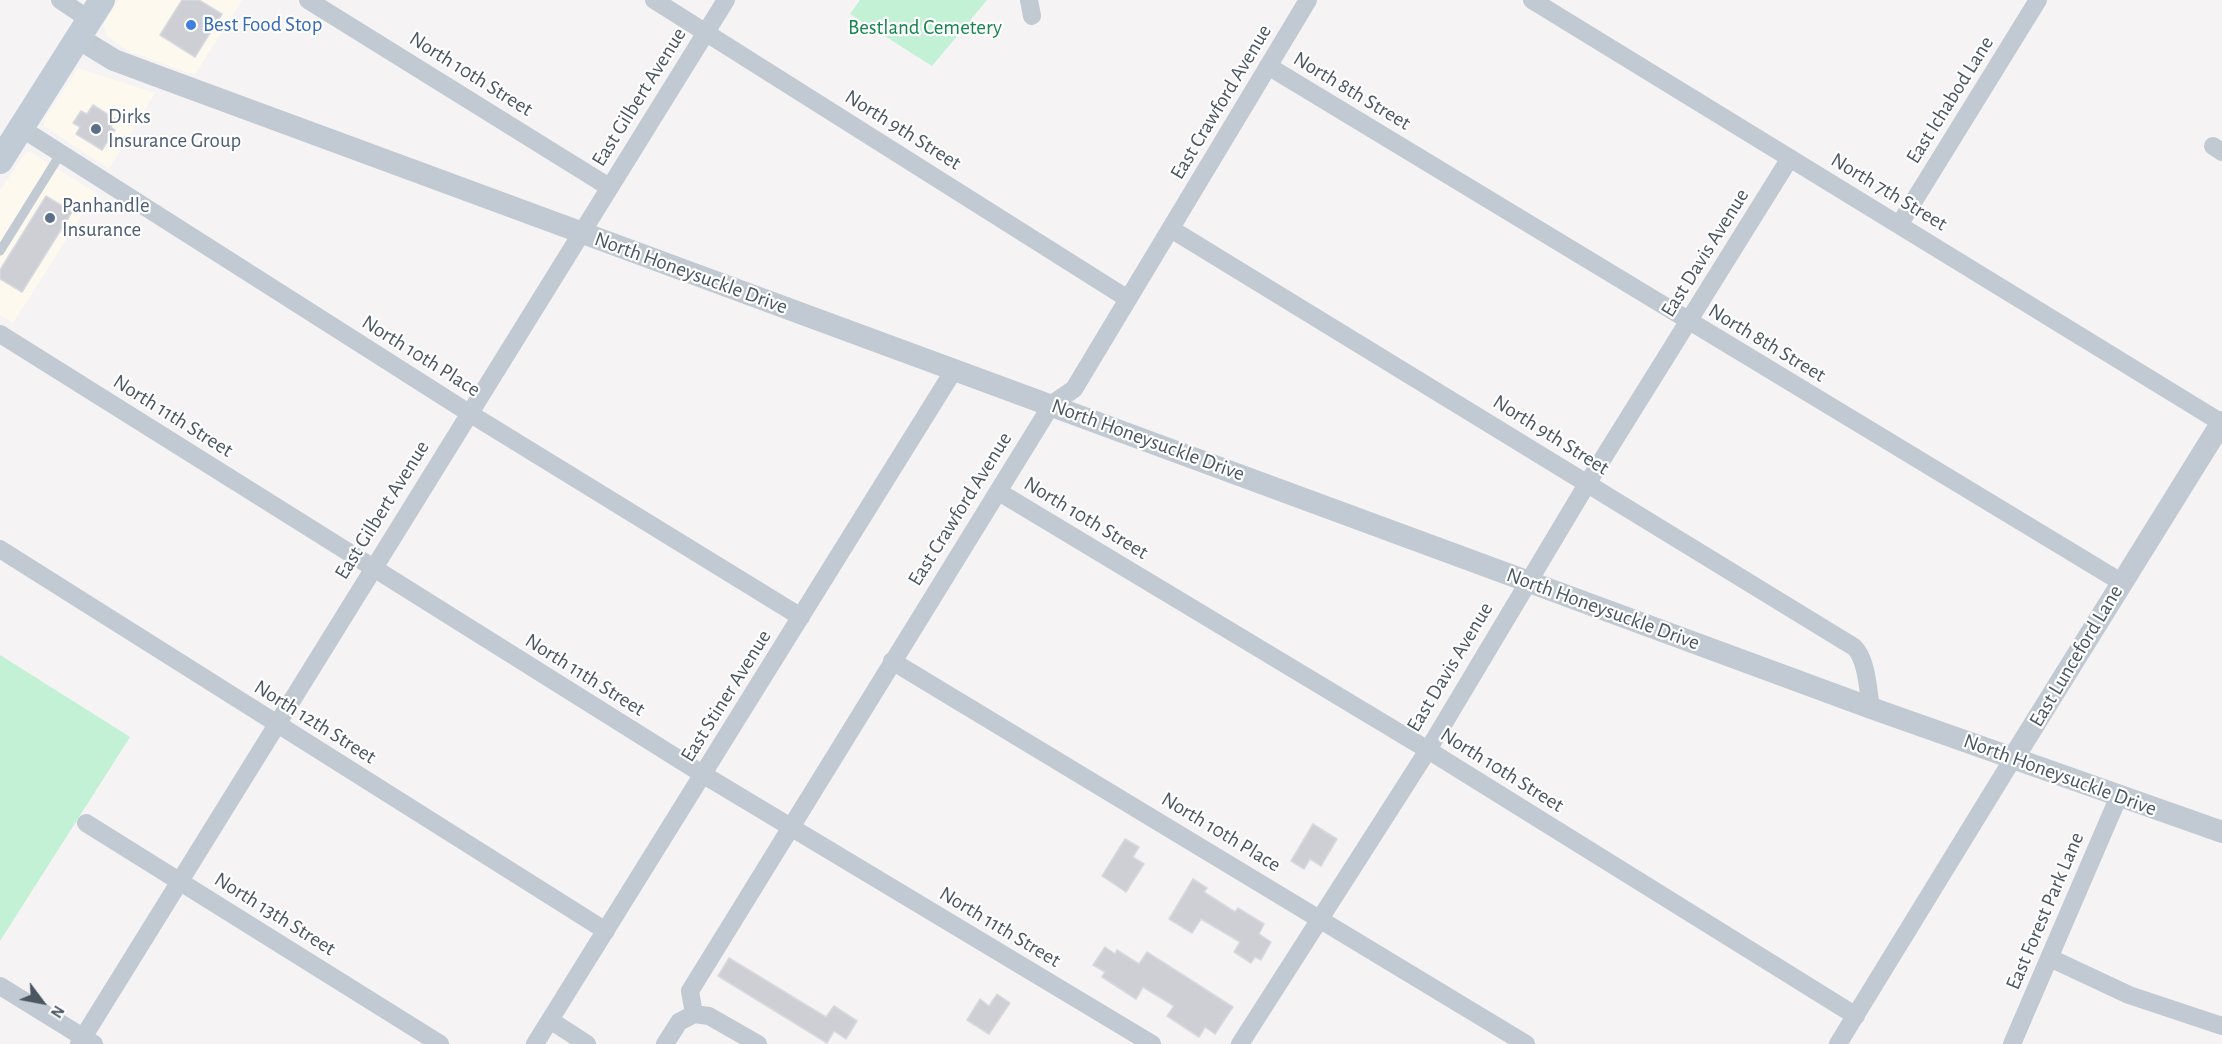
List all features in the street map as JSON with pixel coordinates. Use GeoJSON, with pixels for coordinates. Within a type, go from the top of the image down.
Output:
{"type":"FeatureCollection","features":[{"type":"Feature","properties":{"kind":"main road"},"geometry":{"type":"LineString","coordinates":[[0,162],[90,19]]}},
{"type":"Feature","properties":{"kind":"street","name":"North Honeysuckle Drive"},"geometry":{"type":"LineString","coordinates":[[60,0],[90,19],[114,60],[954,370],[1052,404],[1871,708],[2222,832]]}},
{"type":"Feature","properties":{"kind":"street","name":"North 10th Street"},"geometry":{"type":"LineString","coordinates":[[308,0],[609,187]]}},
{"type":"Feature","properties":{"kind":"street","name":"North 9th Street"},"geometry":{"type":"LineString","coordinates":[[654,0],[1128,298]]}},
{"type":"Feature","properties":{"kind":"street","name":"East Gilbert Avenue"},"geometry":{"type":"LineString","coordinates":[[85,1042],[180,880],[726,0]]}},
{"type":"Feature","properties":{"kind":"street","name":"East Crawford Avenue"},"geometry":{"type":"LineString","coordinates":[[694,1014],[690,991],[1052,404],[1074,390],[1308,0]]}},
{"type":"Feature","properties":{"kind":"street","name":"North 7th Street"},"geometry":{"type":"LineString","coordinates":[[1532,0],[2222,423]]}},
{"type":"Feature","properties":{"kind":"street","name":"East Ichabod Lane"},"geometry":{"type":"LineString","coordinates":[[1899,225],[2038,0]]}},
{"type":"Feature","properties":{"kind":"street","name":"North 8th Street"},"geometry":{"type":"LineString","coordinates":[[1268,66],[2121,582]]}},
{"type":"Feature","properties":{"kind":"street","name":"North 10th Place"},"geometry":{"type":"LineString","coordinates":[[21,128],[469,413],[801,617]]}},
{"type":"Feature","properties":{"kind":"street","name":"East Davis Avenue"},"geometry":{"type":"LineString","coordinates":[[1240,1044],[1319,917],[1428,750],[1587,484],[1790,158]]}},
{"type":"Feature","properties":{"kind":"street","name":"North 9th Street"},"geometry":{"type":"LineString","coordinates":[[1171,229],[1854,648],[1858,651],[1863,666],[1871,708]]}},
{"type":"Feature","properties":{"kind":"street","name":"North 11th Street"},"geometry":{"type":"LineString","coordinates":[[0,334],[789,828],[1152,1044]]}},
{"type":"Feature","properties":{"kind":"street","name":"East Stiner Avenue"},"geometry":{"type":"LineString","coordinates":[[535,1044],[954,370]]}},
{"type":"Feature","properties":{"kind":"street","name":"East Lunceford Lane"},"geometry":{"type":"LineString","coordinates":[[1838,1044],[2121,582],[2222,423]]}},
{"type":"Feature","properties":{"kind":"street","name":"North 10th Street"},"geometry":{"type":"LineString","coordinates":[[999,492],[1428,750],[1856,1016]]}},
{"type":"Feature","properties":{"kind":"street","name":"North 12th Street"},"geometry":{"type":"LineString","coordinates":[[0,549],[606,931]]}},
{"type":"Feature","properties":{"kind":"street","name":"North 10th Place"},"geometry":{"type":"LineString","coordinates":[[892,661],[1526,1044]]}},
{"type":"Feature","properties":{"kind":"street","name":"East Forest Park Lane"},"geometry":{"type":"LineString","coordinates":[[2012,1044],[2119,796]]}},
{"type":"Feature","properties":{"kind":"street","name":"North 13th Street"},"geometry":{"type":"LineString","coordinates":[[86,823],[440,1044]]}},
{"type":"Feature","properties":{"kind":"street"},"geometry":{"type":"LineString","coordinates":[[2050,958],[2129,995],[2222,1026]]}},
{"type":"Feature","properties":{"kind":"street"},"geometry":{"type":"LineString","coordinates":[[0,986],[85,1042]]}},
{"type":"Feature","properties":{"kind":"street"},"geometry":{"type":"LineString","coordinates":[[665,1044],[679,1022],[694,1014],[709,1016],[758,1044]]}},
{"type":"Feature","properties":{"kind":"street"},"geometry":{"type":"LineString","coordinates":[[550,1020],[587,1044]]}},
{"type":"Feature","properties":{"kind":"lane"},"geometry":{"type":"LineString","coordinates":[[0,251],[61,153]]}},
{"type":"Feature","properties":{"kind":"shaded area"},"geometry":{"type":"Polygon","coordinates":[[[118,0],[242,0],[195,75],[130,52],[107,36],[104,24],[118,0]]]}},
{"type":"Feature","properties":{"kind":"shaded area"},"geometry":{"type":"Polygon","coordinates":[[[78,68],[155,93],[109,169],[44,126],[45,118],[78,68]]]}},
{"type":"Feature","properties":{"kind":"shaded area"},"geometry":{"type":"Polygon","coordinates":[[[26,152],[31,152],[96,193],[13,323],[0,315],[0,190],[26,152]]]}},
{"type":"Feature","properties":{"kind":"green space","name":"Bestland Cemetery"},"geometry":{"type":"Polygon","coordinates":[[[860,0],[987,0],[932,66],[850,14],[860,0]]]}},
{"type":"Feature","properties":{"kind":"green space"},"geometry":{"type":"Polygon","coordinates":[[[0,655],[130,737],[0,941],[0,655]]]}},
{"type":"Feature","properties":{"kind":"building","name":"Best Food Stop"},"geometry":{"type":"Polygon","coordinates":[[[182,0],[199,0],[222,14],[195,57],[160,35],[182,0]]]}},
{"type":"Feature","properties":{"kind":"building","name":"Dirks Insurance Group"},"geometry":{"type":"Polygon","coordinates":[[[93,105],[115,119],[111,127],[115,130],[102,150],[76,134],[80,127],[73,123],[81,111],[87,114],[93,105]]]}},
{"type":"Feature","properties":{"kind":"building"},"geometry":{"type":"Polygon","coordinates":[[[46,196],[72,212],[22,292],[0,279],[0,270],[46,196]]]}},
{"type":"Feature","properties":{"kind":"building"},"geometry":{"type":"Polygon","coordinates":[[[1313,824],[1337,839],[1321,866],[1310,859],[1304,869],[1291,861],[1313,824]]]}},
{"type":"Feature","properties":{"kind":"building"},"geometry":{"type":"Polygon","coordinates":[[[1125,839],[1139,847],[1133,857],[1144,864],[1126,892],[1102,876],[1125,839]]]}},
{"type":"Feature","properties":{"kind":"building"},"geometry":{"type":"Polygon","coordinates":[[[1193,879],[1207,888],[1204,892],[1235,912],[1238,908],[1264,924],[1259,934],[1271,942],[1261,960],[1255,957],[1251,963],[1234,952],[1240,942],[1201,919],[1192,933],[1169,919],[1193,879]]]}},
{"type":"Feature","properties":{"kind":"building"},"geometry":{"type":"Polygon","coordinates":[[[1105,947],[1115,954],[1117,950],[1139,964],[1147,952],[1233,1007],[1215,1034],[1205,1027],[1199,1037],[1167,1016],[1174,1006],[1143,987],[1136,999],[1102,977],[1105,972],[1093,965],[1105,947]]]}},
{"type":"Feature","properties":{"kind":"building"},"geometry":{"type":"Polygon","coordinates":[[[729,958],[826,1017],[834,1006],[857,1021],[846,1039],[834,1031],[827,1043],[718,976],[729,958]]]}},
{"type":"Feature","properties":{"kind":"building"},"geometry":{"type":"Polygon","coordinates":[[[997,994],[1010,1003],[989,1034],[967,1020],[980,999],[989,1006],[997,994]]]}},
{"type":"Feature","properties":{"kind":"place","name":"Best Food Stop"},"geometry":{"type":"Point","coordinates":[191,25]}},
{"type":"Feature","properties":{"kind":"place","name":"Dirks Insurance Group"},"geometry":{"type":"Point","coordinates":[96,129]}},
{"type":"Feature","properties":{"kind":"place","name":"Panhandle Insurance"},"geometry":{"type":"Point","coordinates":[50,218]}}]}
